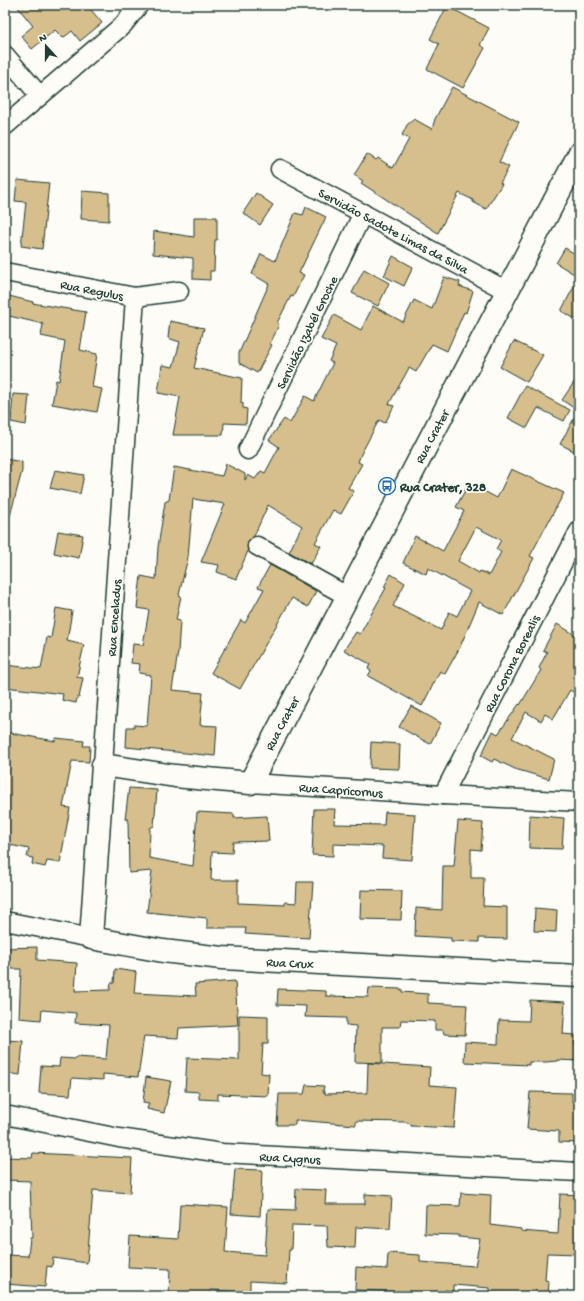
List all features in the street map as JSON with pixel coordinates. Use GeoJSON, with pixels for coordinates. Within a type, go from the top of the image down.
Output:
{"type":"FeatureCollection","features":[{"type":"Feature","properties":{"kind":"street"},"geometry":{"type":"LineString","coordinates":[[5,126],[123,25],[139,5]]}},
{"type":"Feature","properties":{"kind":"street"},"geometry":{"type":"LineString","coordinates":[[5,55],[40,96]]}},
{"type":"Feature","properties":{"kind":"street","name":"Rua Crater"},"geometry":{"type":"LineString","coordinates":[[250,783],[579,154]]}},
{"type":"Feature","properties":{"kind":"street","name":"Servidão Sadote Limas da Silva"},"geometry":{"type":"LineString","coordinates":[[280,169],[507,291]]}},
{"type":"Feature","properties":{"kind":"street","name":"Servidão Izabél Groche"},"geometry":{"type":"LineString","coordinates":[[248,450],[363,213]]}},
{"type":"Feature","properties":{"kind":"street","name":"Rua Regulus"},"geometry":{"type":"LineString","coordinates":[[5,272],[135,297],[179,291]]}},
{"type":"Feature","properties":{"kind":"street","name":"Rua Enceladus"},"geometry":{"type":"LineString","coordinates":[[91,938],[135,297]]}},
{"type":"Feature","properties":{"kind":"street","name":"Rua Corona Borealis"},"geometry":{"type":"LineString","coordinates":[[443,795],[579,531]]}},
{"type":"Feature","properties":{"kind":"street"},"geometry":{"type":"LineString","coordinates":[[257,546],[347,596]]}},
{"type":"Feature","properties":{"kind":"street","name":"Rua Capricornus"},"geometry":{"type":"LineString","coordinates":[[103,765],[174,776],[250,783],[579,802]]}},
{"type":"Feature","properties":{"kind":"street","name":"Rua Crux"},"geometry":{"type":"LineString","coordinates":[[5,921],[163,951],[222,958],[579,976]]}},
{"type":"Feature","properties":{"kind":"street","name":"Rua Cygnus"},"geometry":{"type":"LineString","coordinates":[[5,1115],[119,1138],[222,1153],[579,1172]]}},
{"type":"Feature","properties":{"kind":"building"},"geometry":{"type":"Polygon","coordinates":[[[16,5],[87,5],[102,23],[80,41],[72,31],[63,38],[55,30],[32,49],[21,36],[33,26],[16,5]]]}},
{"type":"Feature","properties":{"kind":"building"},"geometry":{"type":"Polygon","coordinates":[[[447,6],[489,28],[480,45],[485,48],[463,88],[427,69],[439,44],[430,39],[447,6]]]}},
{"type":"Feature","properties":{"kind":"building"},"geometry":{"type":"Polygon","coordinates":[[[452,87],[519,122],[499,162],[509,167],[500,183],[502,184],[486,209],[459,193],[438,233],[361,183],[363,181],[354,175],[367,154],[376,160],[378,158],[393,168],[409,139],[402,135],[407,125],[414,119],[432,129],[435,119],[452,87]]]}},
{"type":"Feature","properties":{"kind":"building"},"geometry":{"type":"Polygon","coordinates":[[[17,180],[49,183],[42,249],[21,246],[26,202],[15,201],[17,180]]]}},
{"type":"Feature","properties":{"kind":"building"},"geometry":{"type":"Polygon","coordinates":[[[82,191],[109,193],[109,221],[81,219],[82,191]]]}},
{"type":"Feature","properties":{"kind":"building"},"geometry":{"type":"Polygon","coordinates":[[[256,193],[273,205],[260,225],[243,213],[256,193]]]}},
{"type":"Feature","properties":{"kind":"building"},"geometry":{"type":"Polygon","coordinates":[[[306,207],[326,217],[299,273],[304,275],[277,323],[279,325],[270,344],[272,345],[257,373],[239,363],[239,353],[269,284],[252,274],[261,254],[275,261],[295,213],[303,215],[306,207]]]}},
{"type":"Feature","properties":{"kind":"building"},"geometry":{"type":"Polygon","coordinates":[[[194,217],[217,217],[217,240],[215,240],[214,271],[210,271],[210,280],[193,279],[193,258],[153,254],[154,231],[194,237],[194,217]]]}},
{"type":"Feature","properties":{"kind":"building"},"geometry":{"type":"Polygon","coordinates":[[[565,248],[579,256],[579,277],[556,263],[565,248]]]}},
{"type":"Feature","properties":{"kind":"building"},"geometry":{"type":"Polygon","coordinates":[[[393,256],[413,267],[404,286],[384,276],[393,256]]]}},
{"type":"Feature","properties":{"kind":"building"},"geometry":{"type":"Polygon","coordinates":[[[364,269],[389,283],[378,306],[352,293],[364,269]]]}},
{"type":"Feature","properties":{"kind":"building"},"geometry":{"type":"Polygon","coordinates":[[[444,277],[460,282],[459,286],[473,291],[466,313],[464,312],[447,351],[432,344],[416,372],[409,368],[389,404],[394,406],[385,423],[379,420],[361,454],[358,462],[362,464],[348,488],[354,491],[341,514],[333,510],[315,543],[321,546],[311,564],[289,552],[302,526],[268,505],[254,536],[248,541],[248,551],[236,579],[217,572],[219,565],[201,562],[225,504],[193,499],[188,557],[179,595],[181,596],[176,620],[180,621],[178,652],[172,690],[203,693],[200,725],[217,726],[215,756],[126,747],[127,727],[134,727],[134,725],[147,726],[151,675],[139,673],[140,664],[131,663],[133,644],[143,645],[149,610],[137,608],[141,576],[156,579],[158,547],[165,502],[169,500],[174,467],[222,476],[226,464],[245,474],[245,480],[248,475],[255,479],[261,471],[265,473],[279,447],[269,440],[284,419],[290,423],[305,396],[314,401],[333,363],[329,361],[336,346],[321,339],[334,315],[361,330],[373,306],[403,322],[414,300],[432,309],[444,277]]]}},
{"type":"Feature","properties":{"kind":"building"},"geometry":{"type":"Polygon","coordinates":[[[579,277],[579,321],[561,311],[579,277]]]}},
{"type":"Feature","properties":{"kind":"building"},"geometry":{"type":"Polygon","coordinates":[[[5,295],[33,302],[32,303],[86,312],[80,350],[97,354],[92,387],[102,389],[97,412],[52,404],[56,380],[59,381],[65,341],[41,336],[43,324],[5,315],[5,295]]]}},
{"type":"Feature","properties":{"kind":"building"},"geometry":{"type":"Polygon","coordinates":[[[170,321],[204,328],[194,368],[242,378],[241,403],[243,403],[243,408],[247,409],[246,424],[224,423],[223,435],[173,435],[180,397],[158,393],[162,365],[173,367],[180,342],[168,338],[170,321]]]}},
{"type":"Feature","properties":{"kind":"building"},"geometry":{"type":"Polygon","coordinates":[[[514,341],[543,355],[527,382],[500,367],[514,341]]]}},
{"type":"Feature","properties":{"kind":"building"},"geometry":{"type":"Polygon","coordinates":[[[579,375],[579,454],[560,444],[578,411],[562,400],[579,375]]]}},
{"type":"Feature","properties":{"kind":"building"},"geometry":{"type":"Polygon","coordinates":[[[525,386],[570,410],[564,421],[538,408],[527,428],[508,418],[525,386]]]}},
{"type":"Feature","properties":{"kind":"building"},"geometry":{"type":"Polygon","coordinates":[[[13,394],[29,395],[26,425],[11,422],[13,394]]]}},
{"type":"Feature","properties":{"kind":"building"},"geometry":{"type":"Polygon","coordinates":[[[5,459],[22,462],[22,471],[10,516],[5,515],[5,459]]]}},
{"type":"Feature","properties":{"kind":"building"},"geometry":{"type":"Polygon","coordinates":[[[511,469],[564,493],[530,556],[534,558],[503,615],[479,602],[460,647],[445,674],[440,671],[422,706],[368,676],[371,671],[368,669],[370,664],[344,650],[356,632],[360,634],[386,588],[384,587],[391,574],[405,583],[393,606],[441,630],[449,612],[457,616],[470,591],[428,568],[426,574],[403,563],[415,536],[443,551],[464,511],[456,507],[469,483],[497,498],[511,469]],[[476,527],[458,561],[479,573],[480,571],[489,575],[501,552],[496,549],[501,540],[476,527]]]}},
{"type":"Feature","properties":{"kind":"building"},"geometry":{"type":"Polygon","coordinates":[[[55,470],[84,475],[80,494],[50,488],[55,470]]]}},
{"type":"Feature","properties":{"kind":"building"},"geometry":{"type":"Polygon","coordinates":[[[58,531],[83,535],[79,558],[54,553],[58,531]]]}},
{"type":"Feature","properties":{"kind":"building"},"geometry":{"type":"Polygon","coordinates":[[[270,565],[316,591],[308,607],[292,598],[240,689],[211,673],[241,620],[245,623],[264,589],[258,587],[270,565]]]}},
{"type":"Feature","properties":{"kind":"building"},"geometry":{"type":"Polygon","coordinates":[[[56,608],[72,611],[67,641],[84,645],[77,677],[83,678],[79,698],[77,698],[76,703],[62,700],[63,694],[5,687],[5,665],[41,669],[47,637],[51,638],[56,608]]]}},
{"type":"Feature","properties":{"kind":"building"},"geometry":{"type":"Polygon","coordinates":[[[557,624],[579,637],[579,696],[570,690],[553,719],[545,714],[541,721],[526,712],[512,738],[554,759],[549,779],[515,769],[494,759],[492,762],[481,756],[493,731],[498,734],[519,704],[520,705],[541,670],[539,668],[547,652],[543,650],[557,624]]]}},
{"type":"Feature","properties":{"kind":"building"},"geometry":{"type":"Polygon","coordinates":[[[411,706],[441,723],[430,744],[399,727],[411,706]]]}},
{"type":"Feature","properties":{"kind":"building"},"geometry":{"type":"Polygon","coordinates":[[[5,732],[55,741],[56,738],[84,741],[83,746],[90,746],[89,762],[72,761],[63,807],[70,808],[60,863],[47,861],[45,867],[32,864],[33,858],[27,857],[29,849],[5,844],[5,732]]]}},
{"type":"Feature","properties":{"kind":"building"},"geometry":{"type":"Polygon","coordinates":[[[371,742],[400,744],[399,769],[370,768],[371,742]]]}},
{"type":"Feature","properties":{"kind":"building"},"geometry":{"type":"Polygon","coordinates":[[[129,788],[157,790],[154,826],[150,828],[149,858],[193,866],[197,812],[234,814],[234,818],[267,816],[269,841],[233,842],[232,853],[212,852],[211,880],[238,880],[238,903],[285,905],[285,902],[296,903],[297,882],[313,882],[309,938],[245,934],[246,928],[207,928],[207,918],[147,912],[152,871],[129,873],[128,819],[125,819],[129,788]]]}},
{"type":"Feature","properties":{"kind":"building"},"geometry":{"type":"Polygon","coordinates":[[[314,809],[335,809],[334,824],[384,825],[385,812],[415,814],[412,860],[382,858],[383,846],[333,844],[333,856],[312,855],[314,809]]]}},
{"type":"Feature","properties":{"kind":"building"},"geometry":{"type":"Polygon","coordinates":[[[530,815],[564,818],[562,849],[529,848],[530,815]]]}},
{"type":"Feature","properties":{"kind":"building"},"geometry":{"type":"Polygon","coordinates":[[[458,821],[483,823],[481,850],[471,849],[471,878],[484,878],[483,906],[507,907],[507,939],[479,938],[479,942],[451,941],[451,938],[415,936],[416,908],[442,910],[443,866],[454,866],[458,821]]]}},
{"type":"Feature","properties":{"kind":"building"},"geometry":{"type":"Polygon","coordinates":[[[361,890],[402,891],[401,920],[360,919],[361,890]]]}},
{"type":"Feature","properties":{"kind":"building"},"geometry":{"type":"Polygon","coordinates":[[[535,908],[557,910],[556,932],[534,931],[535,908]]]}},
{"type":"Feature","properties":{"kind":"building"},"geometry":{"type":"Polygon","coordinates":[[[37,947],[37,960],[77,963],[75,991],[110,990],[111,983],[114,983],[115,969],[136,972],[134,993],[196,996],[195,984],[235,981],[238,1025],[179,1028],[178,1038],[144,1036],[138,1077],[103,1074],[103,1080],[72,1078],[70,1095],[39,1093],[41,1066],[59,1067],[60,1058],[76,1059],[76,1057],[106,1059],[109,1025],[75,1023],[76,1013],[42,1010],[41,1020],[19,1018],[21,969],[5,969],[5,948],[37,947]]]}},
{"type":"Feature","properties":{"kind":"building"},"geometry":{"type":"Polygon","coordinates":[[[369,988],[402,989],[402,992],[428,994],[428,1003],[467,1005],[465,1035],[444,1034],[443,1030],[435,1030],[435,1021],[401,1020],[400,1027],[382,1027],[382,1063],[355,1062],[356,1026],[346,1025],[346,1018],[305,1017],[306,1006],[277,1005],[278,989],[326,991],[326,996],[368,997],[369,988]]]}},
{"type":"Feature","properties":{"kind":"building"},"geometry":{"type":"Polygon","coordinates":[[[530,1000],[565,1002],[563,1034],[575,1035],[575,1045],[579,1045],[579,1061],[557,1060],[546,1062],[529,1062],[529,1065],[464,1062],[465,1042],[498,1044],[499,1020],[529,1021],[530,1000]]]}},
{"type":"Feature","properties":{"kind":"building"},"geometry":{"type":"Polygon","coordinates":[[[239,1015],[268,1016],[268,1044],[263,1044],[261,1073],[269,1074],[268,1096],[218,1094],[218,1100],[199,1099],[199,1092],[185,1091],[187,1058],[239,1060],[239,1015]]]}},
{"type":"Feature","properties":{"kind":"building"},"geometry":{"type":"Polygon","coordinates":[[[5,1040],[23,1041],[20,1075],[5,1073],[5,1040]]]}},
{"type":"Feature","properties":{"kind":"building"},"geometry":{"type":"Polygon","coordinates":[[[368,1063],[430,1067],[429,1085],[457,1087],[454,1128],[411,1126],[411,1124],[406,1122],[356,1121],[356,1125],[295,1120],[295,1125],[277,1125],[279,1094],[304,1094],[306,1085],[324,1086],[323,1092],[325,1092],[325,1094],[367,1093],[368,1063]]]}},
{"type":"Feature","properties":{"kind":"building"},"geometry":{"type":"Polygon","coordinates":[[[146,1077],[171,1081],[164,1113],[147,1109],[149,1103],[143,1102],[146,1077]]]}},
{"type":"Feature","properties":{"kind":"building"},"geometry":{"type":"Polygon","coordinates":[[[530,1092],[572,1093],[572,1102],[579,1102],[579,1143],[559,1142],[559,1131],[527,1129],[530,1092]]]}},
{"type":"Feature","properties":{"kind":"building"},"geometry":{"type":"Polygon","coordinates":[[[33,1153],[132,1158],[130,1193],[93,1190],[87,1263],[53,1258],[52,1267],[47,1266],[45,1287],[5,1284],[5,1255],[28,1256],[30,1238],[32,1238],[30,1181],[5,1180],[5,1157],[32,1158],[33,1153]]]}},
{"type":"Feature","properties":{"kind":"building"},"geometry":{"type":"Polygon","coordinates":[[[235,1169],[262,1170],[260,1216],[231,1214],[235,1169]]]}},
{"type":"Feature","properties":{"kind":"building"},"geometry":{"type":"Polygon","coordinates":[[[296,1189],[326,1190],[325,1204],[365,1204],[365,1194],[392,1196],[390,1229],[356,1227],[355,1248],[328,1247],[327,1226],[292,1225],[287,1283],[250,1281],[250,1292],[210,1290],[210,1296],[169,1296],[170,1269],[128,1267],[130,1236],[178,1239],[180,1204],[228,1207],[225,1252],[265,1255],[268,1209],[295,1210],[296,1189]]]}},
{"type":"Feature","properties":{"kind":"building"},"geometry":{"type":"Polygon","coordinates":[[[461,1193],[491,1195],[490,1225],[521,1229],[521,1231],[558,1234],[560,1194],[579,1195],[579,1254],[547,1253],[545,1280],[549,1281],[548,1296],[525,1296],[490,1292],[490,1288],[453,1285],[453,1291],[445,1290],[445,1296],[421,1296],[421,1294],[405,1294],[406,1292],[355,1290],[356,1267],[387,1269],[388,1253],[420,1255],[420,1262],[475,1266],[480,1239],[459,1237],[459,1235],[425,1234],[426,1205],[460,1206],[461,1193]]]}},
{"type":"Feature","properties":{"kind":"place","name":"Rua Crater, 328"},"geometry":{"type":"Point","coordinates":[387,486]}}]}
